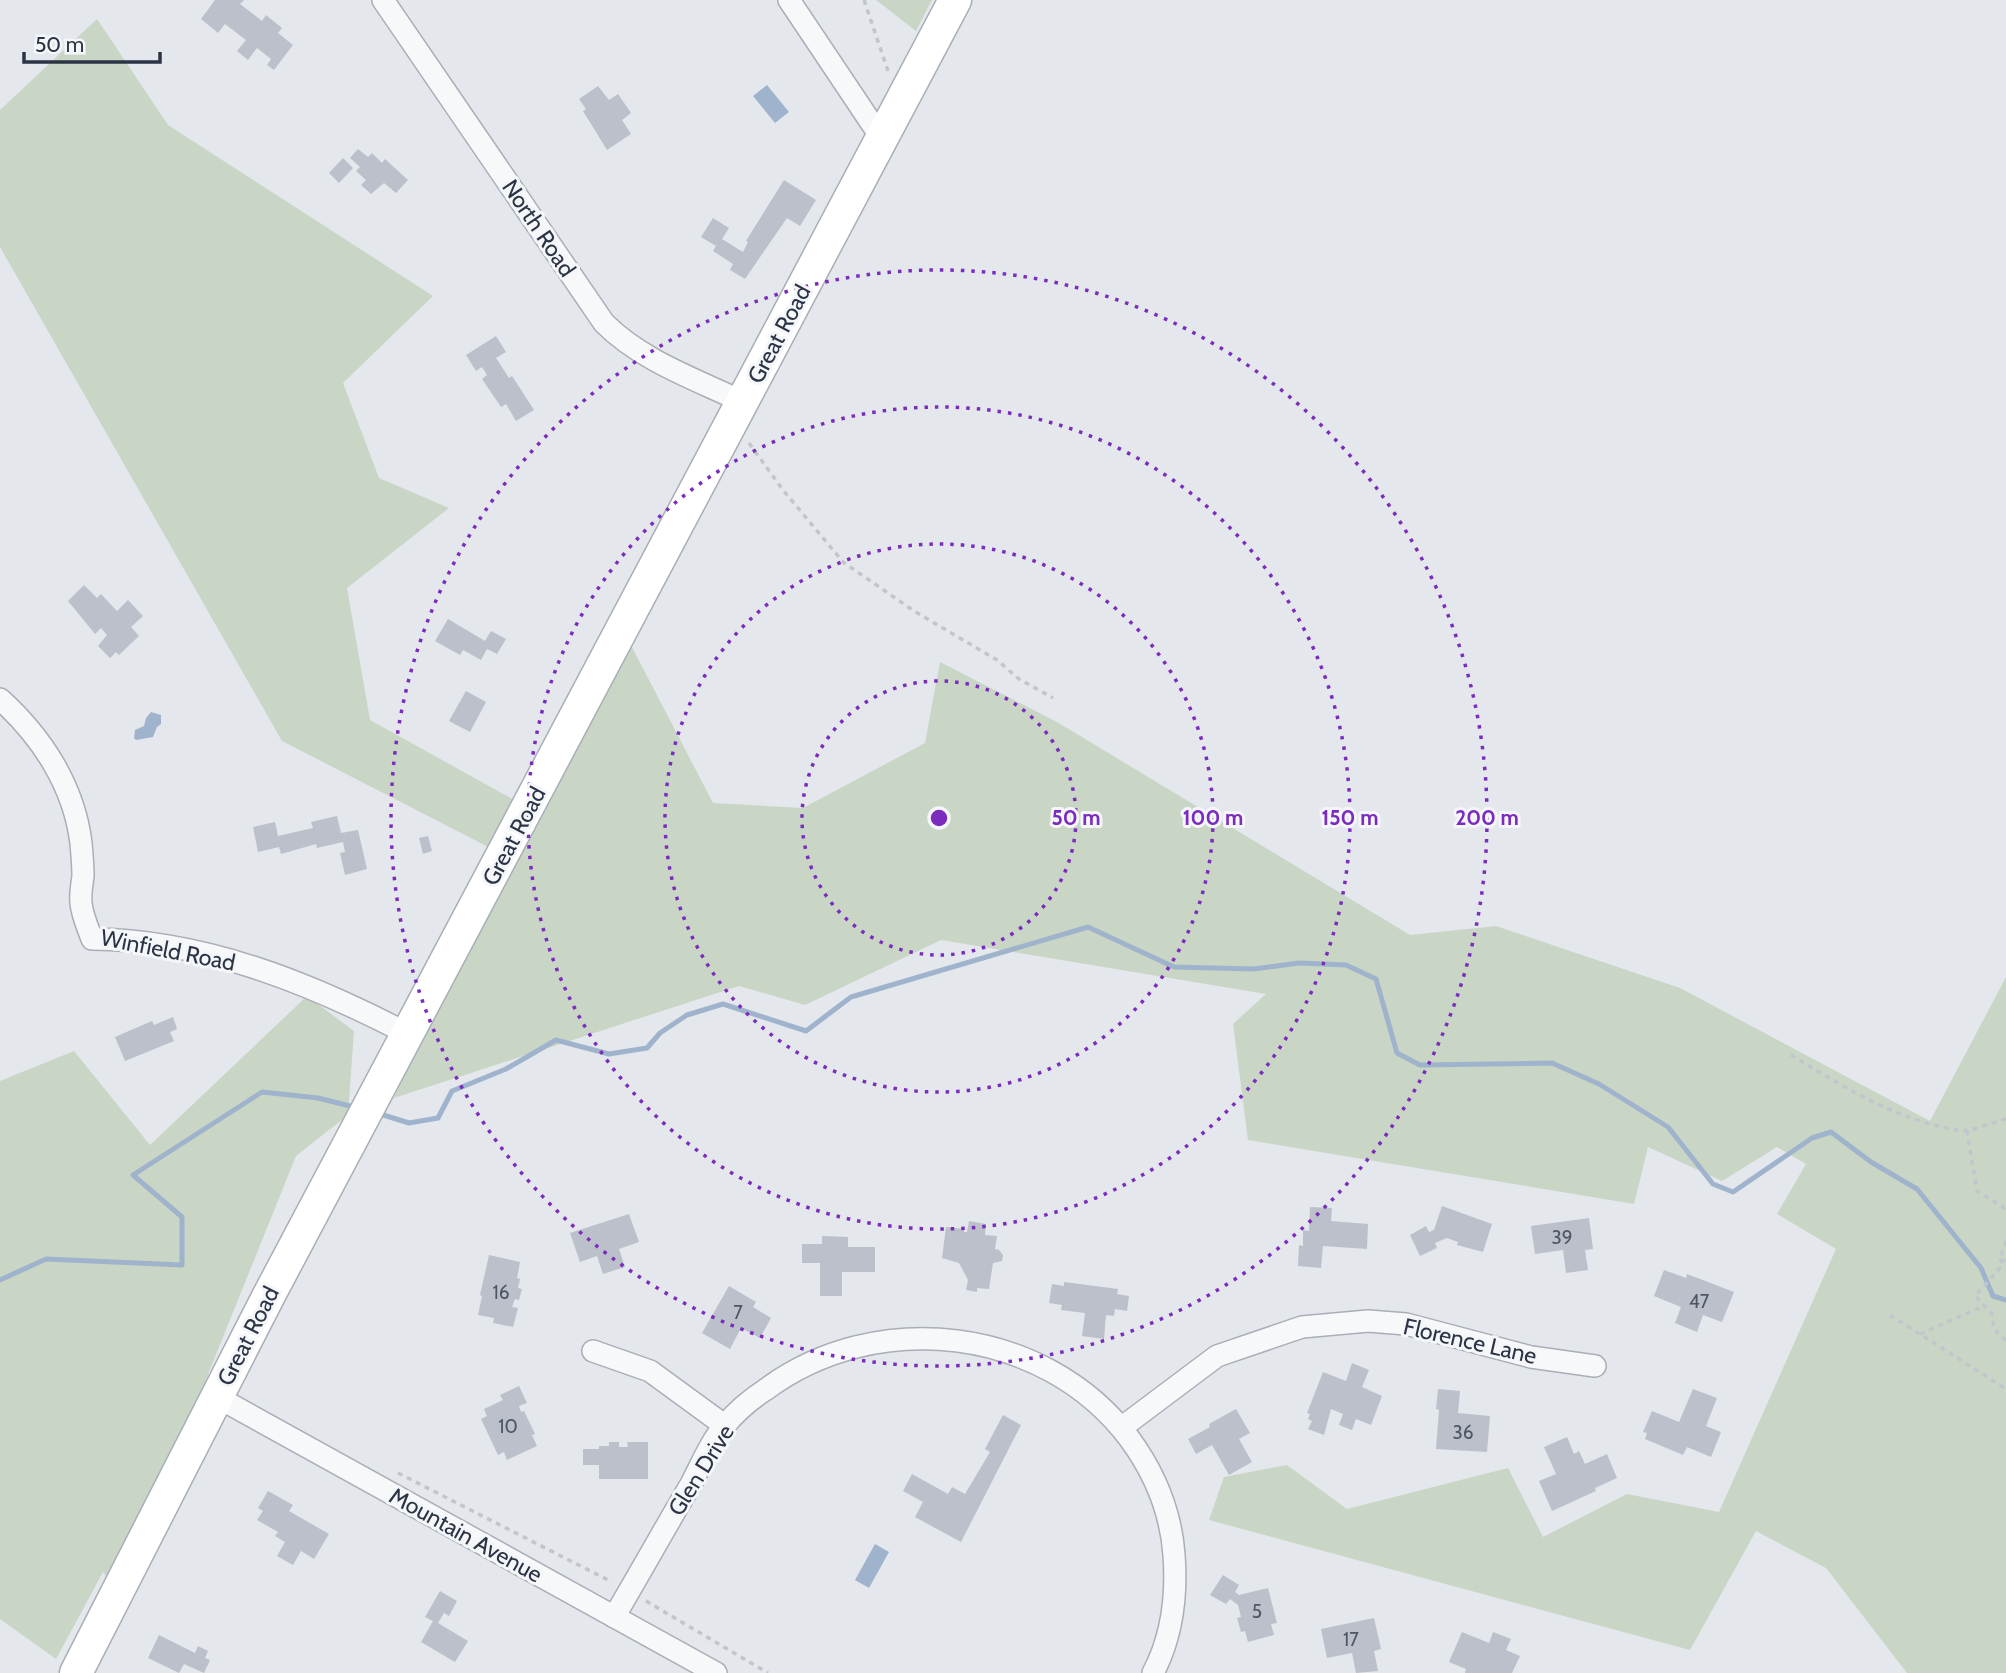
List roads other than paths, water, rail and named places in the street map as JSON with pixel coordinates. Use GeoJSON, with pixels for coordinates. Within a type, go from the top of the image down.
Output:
{"type":"FeatureCollection","features":[{"type":"Feature","properties":{"kind":"street","name":"North Road"},"geometry":{"type":"LineString","coordinates":[[383,0],[604,323],[622,341],[640,353],[743,402]]}},
{"type":"Feature","properties":{"kind":"street"},"geometry":{"type":"LineString","coordinates":[[789,0],[882,139]]}},
{"type":"Feature","properties":{"kind":"street","name":"Great Road"},"geometry":{"type":"LineString","coordinates":[[76,1673],[217,1397],[955,0]]}},
{"type":"Feature","properties":{"kind":"street","name":"Winfield Road"},"geometry":{"type":"LineString","coordinates":[[0,699],[24,722],[43,746],[74,810],[83,872],[81,903],[92,939],[132,940],[249,965],[361,1009],[408,1034]]}},
{"type":"Feature","properties":{"kind":"street","name":"Florence Lane"},"geometry":{"type":"LineString","coordinates":[[1121,1428],[1217,1356],[1302,1328],[1368,1321],[1406,1324],[1531,1357],[1595,1366]]}},
{"type":"Feature","properties":{"kind":"street","name":"Glen Drive"},"geometry":{"type":"LineString","coordinates":[[614,1617],[724,1425],[764,1390],[791,1372],[820,1358],[881,1340],[946,1338],[987,1345],[1051,1371],[1082,1391],[1121,1428],[1141,1454],[1167,1511],[1176,1574],[1168,1633],[1154,1673]]}},
{"type":"Feature","properties":{"kind":"street"},"geometry":{"type":"LineString","coordinates":[[593,1351],[650,1371],[724,1425]]}},
{"type":"Feature","properties":{"kind":"street","name":"Mountain Avenue"},"geometry":{"type":"LineString","coordinates":[[217,1397],[716,1673]]}},
{"type":"Feature","properties":{"kind":"water"},"geometry":{"type":"Polygon","coordinates":[[[767,85],[789,112],[775,123],[753,96],[767,85]]]}},
{"type":"Feature","properties":{"kind":"water"},"geometry":{"type":"Polygon","coordinates":[[[151,712],[161,715],[161,724],[153,737],[136,740],[135,730],[144,726],[151,712]]]}},
{"type":"Feature","properties":{"kind":"water"},"geometry":{"type":"Polygon","coordinates":[[[875,1544],[889,1552],[869,1588],[855,1580],[875,1544]]]}},
{"type":"Feature","properties":{"kind":"waterway"},"geometry":{"type":"LineString","coordinates":[[377,1113],[409,1123],[438,1118],[452,1091],[506,1069],[556,1040],[609,1054],[647,1048],[660,1033],[687,1015],[723,1004],[806,1031],[851,997],[1088,927],[1174,967],[1254,969],[1299,963],[1346,965],[1376,979],[1397,1053],[1420,1065],[1552,1063],[1599,1084],[1668,1127],[1713,1184],[1733,1192],[1812,1138],[1831,1132],[1871,1162],[1917,1189],[1981,1268],[1993,1296],[2006,1300]]}},
{"type":"Feature","properties":{"kind":"waterway"},"geometry":{"type":"LineString","coordinates":[[0,1280],[46,1259],[182,1265],[182,1217],[133,1175],[262,1092],[318,1098],[358,1108]]}}]}
